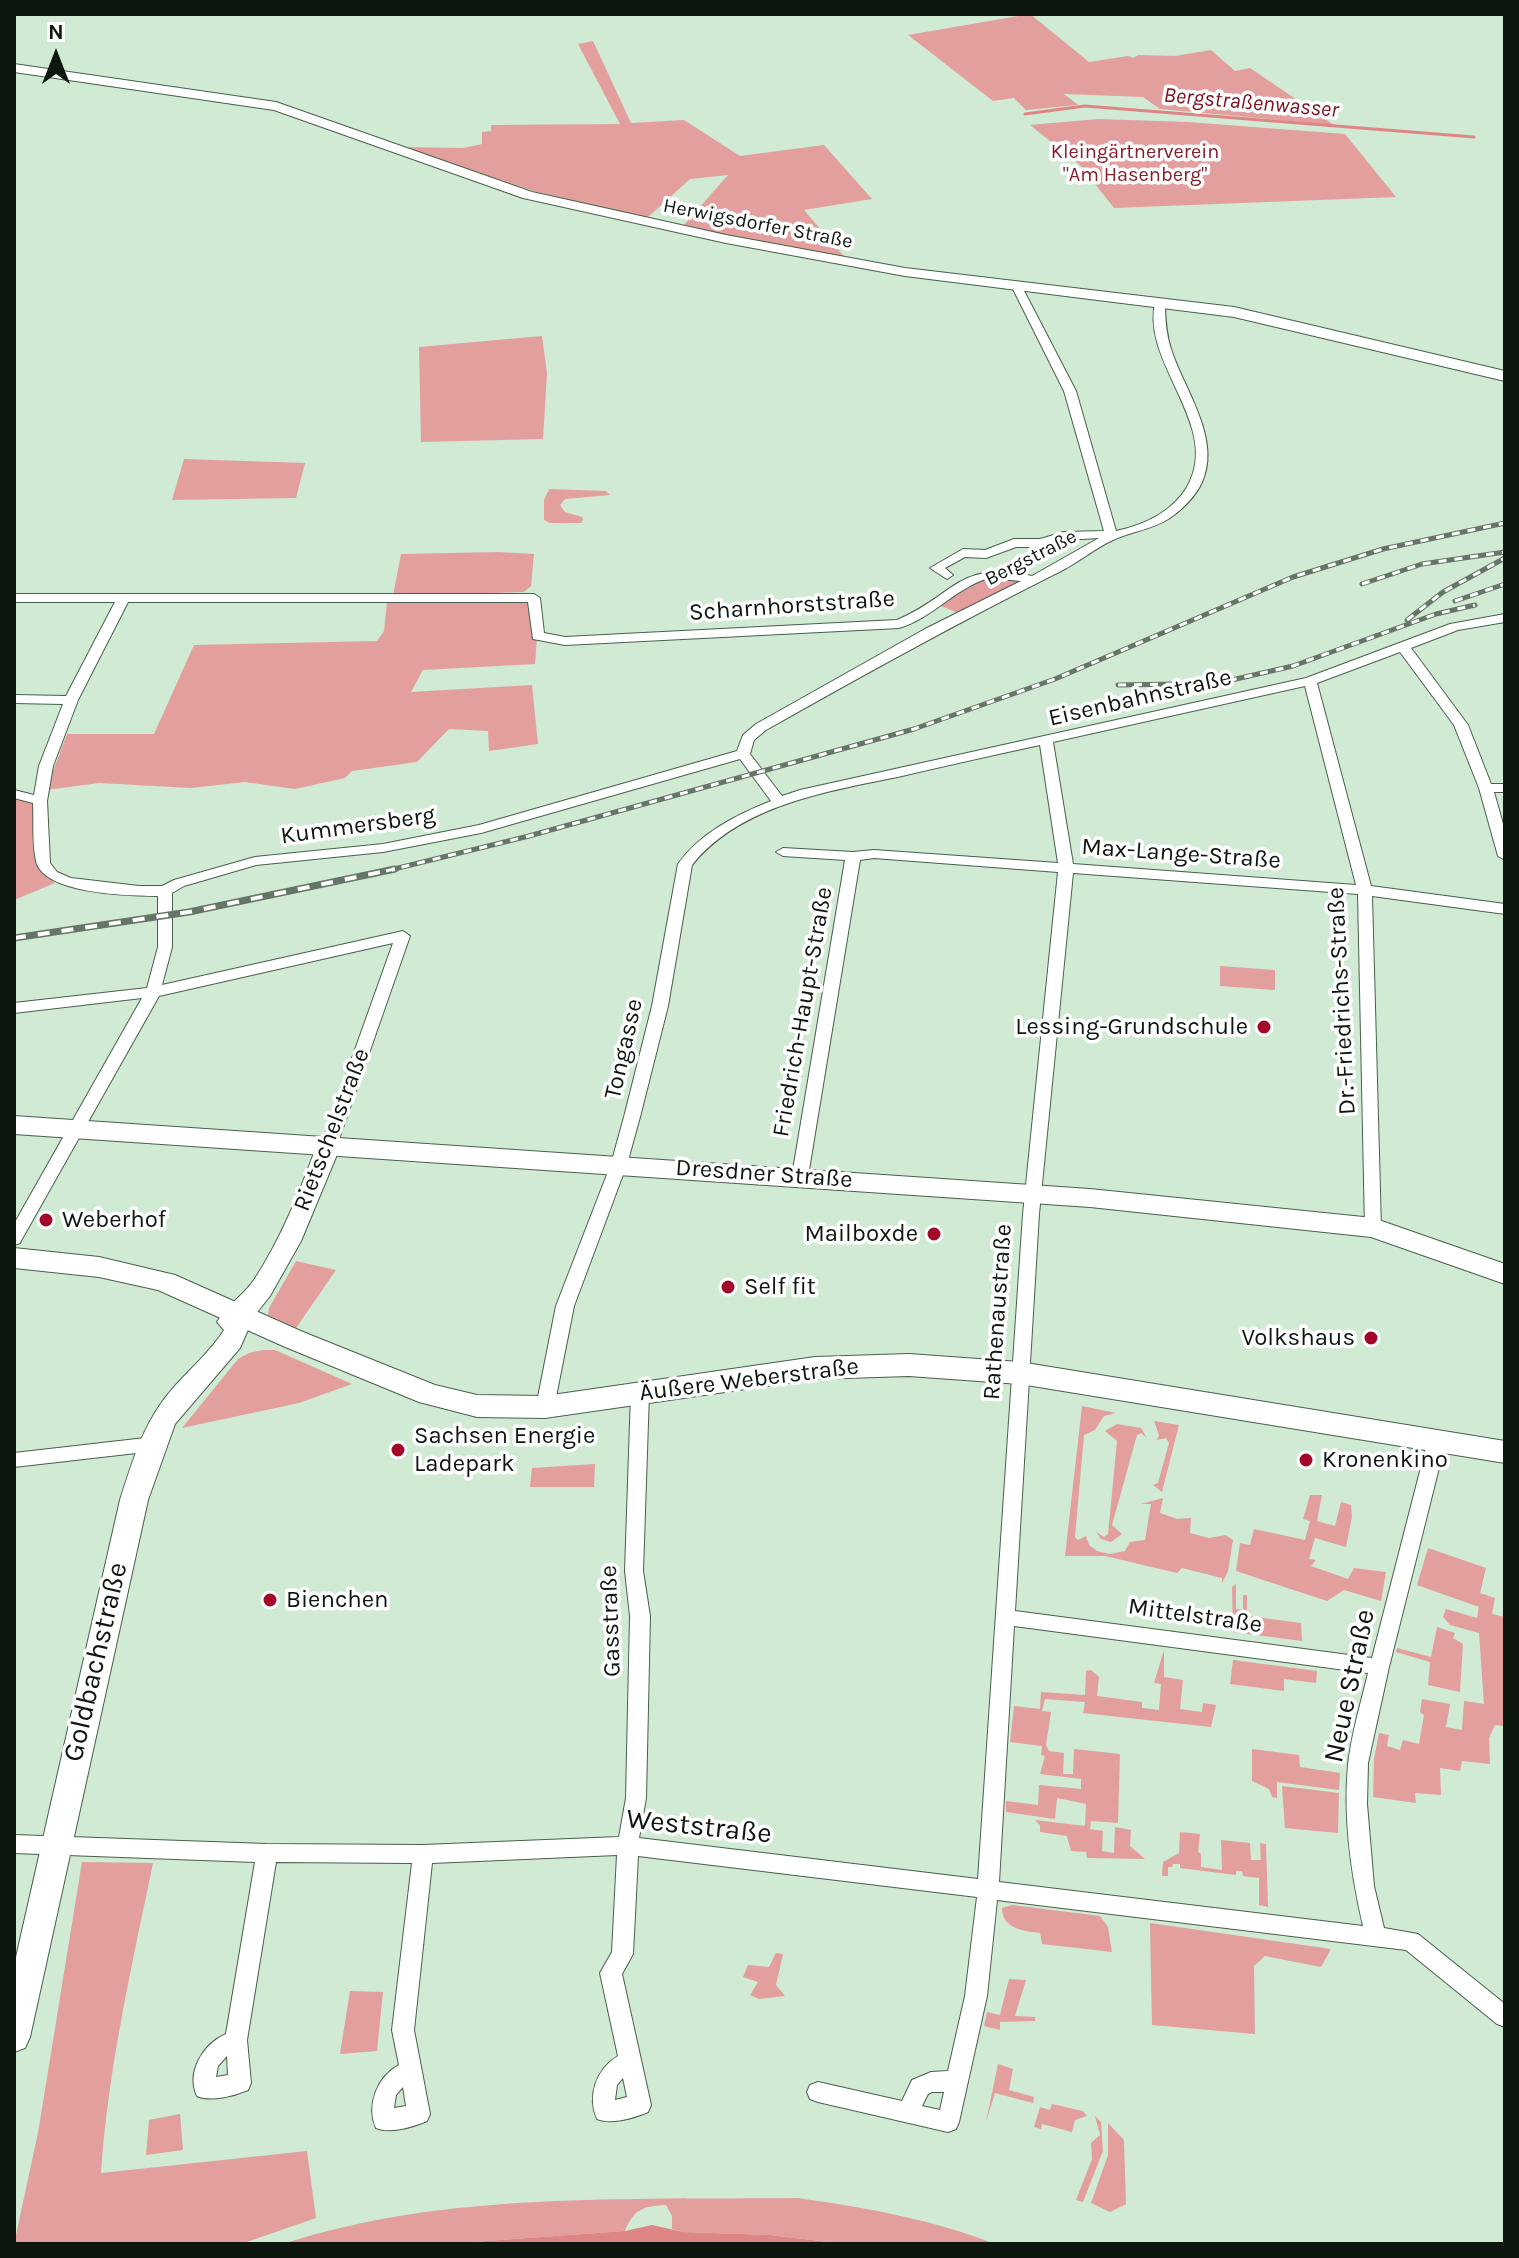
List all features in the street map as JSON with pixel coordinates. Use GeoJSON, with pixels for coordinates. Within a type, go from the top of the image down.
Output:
{"type":"FeatureCollection","features":[{"type":"Feature","properties":{"kind":"main road","name":"Dresdner Straße"},"geometry":{"type":"LineString","coordinates":[[14,1125],[1032,1192],[1373,1228],[1505,1274]]}},
{"type":"Feature","properties":{"kind":"main road","name":"Rietschelstraße"},"geometry":{"type":"LineString","coordinates":[[241,1315],[276,1263],[297,1223],[329,1145]]}},
{"type":"Feature","properties":{"kind":"main road","name":"Äußere Weberstraße"},"geometry":{"type":"LineString","coordinates":[[14,1258],[99,1267],[150,1277],[190,1290],[293,1339],[454,1401],[498,1408],[545,1407],[853,1365],[909,1365],[1020,1373],[1505,1452]]}},
{"type":"Feature","properties":{"kind":"main road","name":"Goldbachstraße"},"geometry":{"type":"LineString","coordinates":[[14,2037],[127,1526],[154,1444],[172,1408],[233,1340],[241,1315]]}},
{"type":"Feature","properties":{"kind":"street","name":"Herwigsdorfer Straße"},"geometry":{"type":"LineString","coordinates":[[14,68],[276,106],[545,199],[847,262],[1160,301],[1300,325],[1505,376]]}},
{"type":"Feature","properties":{"kind":"street","name":"Bergstraße"},"geometry":{"type":"LineString","coordinates":[[743,754],[748,738],[761,727],[930,632],[1034,580],[1111,535],[1070,391],[1016,285]]}},
{"type":"Feature","properties":{"kind":"street"},"geometry":{"type":"LineString","coordinates":[[947,575],[936,568],[963,553],[986,554],[1014,543],[1041,543],[1064,536],[1130,533],[1170,514],[1191,492],[1201,471],[1201,439],[1166,351],[1157,318],[1160,301]]}},
{"type":"Feature","properties":{"kind":"street","name":"Scharnhorststraße"},"geometry":{"type":"LineString","coordinates":[[123,600],[534,598],[538,636],[565,641],[899,624],[915,619],[941,603],[955,586],[975,577],[1009,573],[1034,580]]}},
{"type":"Feature","properties":{"kind":"street"},"geometry":{"type":"LineString","coordinates":[[14,598],[123,600]]}},
{"type":"Feature","properties":{"kind":"street","name":"Kummersberg"},"geometry":{"type":"LineString","coordinates":[[123,600],[71,700],[46,766],[40,801],[42,856],[52,875],[68,882],[165,891],[179,883],[255,861],[383,848],[481,829],[743,754]]}},
{"type":"Feature","properties":{"kind":"street","name":"Eisenbahnstraße"},"geometry":{"type":"LineString","coordinates":[[779,802],[800,794],[1046,742],[1310,681],[1455,627],[1505,618]]}},
{"type":"Feature","properties":{"kind":"street"},"geometry":{"type":"LineString","coordinates":[[1404,648],[1461,725],[1486,788],[1505,856]]}},
{"type":"Feature","properties":{"kind":"street","name":"Dr.-Friedrichs-Straße"},"geometry":{"type":"LineString","coordinates":[[1310,681],[1365,890],[1373,1228]]}},
{"type":"Feature","properties":{"kind":"street"},"geometry":{"type":"LineString","coordinates":[[14,699],[71,700]]}},
{"type":"Feature","properties":{"kind":"street","name":"Rathenaustraße"},"geometry":{"type":"LineString","coordinates":[[908,2113],[948,2122],[976,1996],[988,1888],[1032,1192],[1066,868],[1046,742]]}},
{"type":"Feature","properties":{"kind":"street"},"geometry":{"type":"LineString","coordinates":[[743,754],[779,802]]}},
{"type":"Feature","properties":{"kind":"street"},"geometry":{"type":"LineString","coordinates":[[1486,788],[1505,788]]}},
{"type":"Feature","properties":{"kind":"street"},"geometry":{"type":"LineString","coordinates":[[14,794],[40,801]]}},
{"type":"Feature","properties":{"kind":"street","name":"Tongasse"},"geometry":{"type":"LineString","coordinates":[[545,1407],[565,1306],[619,1164],[660,1006],[685,864],[699,848],[779,802]]}},
{"type":"Feature","properties":{"kind":"street","name":"Max-Lange-Straße"},"geometry":{"type":"LineString","coordinates":[[783,852],[853,856],[874,854],[1365,890],[1505,909]]}},
{"type":"Feature","properties":{"kind":"street","name":"Friedrich-Haupt-Straße"},"geometry":{"type":"LineString","coordinates":[[800,1176],[853,856]]}},
{"type":"Feature","properties":{"kind":"street"},"geometry":{"type":"LineString","coordinates":[[14,1239],[153,992],[165,947],[165,891]]}},
{"type":"Feature","properties":{"kind":"street","name":"Rietschelstraße"},"geometry":{"type":"LineString","coordinates":[[153,992],[403,936],[329,1145]]}},
{"type":"Feature","properties":{"kind":"street"},"geometry":{"type":"LineString","coordinates":[[14,1008],[153,992]]}},
{"type":"Feature","properties":{"kind":"street","name":"Gasstraße"},"geometry":{"type":"LineString","coordinates":[[629,2062],[611,1973],[622,1954],[628,1846],[636,1798],[640,1616],[634,1571],[640,1393]]}},
{"type":"Feature","properties":{"kind":"street","name":"Neue Straße"},"geometry":{"type":"LineString","coordinates":[[1375,1934],[1364,1886],[1357,1804],[1358,1763],[1379,1667],[1437,1440]]}},
{"type":"Feature","properties":{"kind":"street"},"geometry":{"type":"LineString","coordinates":[[14,1460],[154,1444]]}},
{"type":"Feature","properties":{"kind":"street","name":"Mittelstraße"},"geometry":{"type":"LineString","coordinates":[[1004,1617],[1379,1667]]}},
{"type":"Feature","properties":{"kind":"street","name":"Weststraße"},"geometry":{"type":"LineString","coordinates":[[14,1844],[267,1853],[423,1854],[628,1846],[1375,1934]]}},
{"type":"Feature","properties":{"kind":"street"},"geometry":{"type":"LineString","coordinates":[[236,2040],[267,1853]]}},
{"type":"Feature","properties":{"kind":"street"},"geometry":{"type":"LineString","coordinates":[[411,2070],[403,2030],[423,1854]]}},
{"type":"Feature","properties":{"kind":"street"},"geometry":{"type":"LineString","coordinates":[[1375,1934],[1411,1941],[1505,2017]]}},
{"type":"Feature","properties":{"kind":"street"},"geometry":{"type":"LineString","coordinates":[[818,2092],[908,2113],[920,2087],[931,2082],[957,2081]]}},
{"type":"Feature","properties":{"kind":"green space"},"geometry":{"type":"Polygon","coordinates":[[[1030,14],[1089,62],[1138,55],[1175,56],[1211,50],[1235,71],[1250,68],[1334,125],[1160,109],[1143,97],[1064,94],[1078,105],[1026,110],[1014,98],[993,101],[908,35],[1030,14]]]}},
{"type":"Feature","properties":{"kind":"green space"},"geometry":{"type":"Polygon","coordinates":[[[593,41],[631,123],[684,120],[740,156],[824,145],[872,199],[804,210],[847,260],[683,226],[728,175],[690,179],[647,218],[537,192],[402,147],[463,148],[482,144],[482,132],[491,131],[491,125],[620,124],[578,44],[593,41]]]}},
{"type":"Feature","properties":{"kind":"green space","name":"Kleingärtnerverein \"Am Hasenberg\""},"geometry":{"type":"Polygon","coordinates":[[[1098,119],[1188,122],[1345,134],[1396,197],[1114,208],[1080,165],[1030,125],[1098,119]]]}},
{"type":"Feature","properties":{"kind":"green space"},"geometry":{"type":"Polygon","coordinates":[[[542,336],[547,373],[543,439],[421,442],[419,347],[542,336]]]}},
{"type":"Feature","properties":{"kind":"green space"},"geometry":{"type":"Polygon","coordinates":[[[184,459],[305,463],[296,498],[172,500],[184,459]]]}},
{"type":"Feature","properties":{"kind":"green space"},"geometry":{"type":"Polygon","coordinates":[[[549,489],[606,491],[610,495],[565,499],[560,505],[565,512],[583,520],[581,523],[550,523],[544,520],[544,500],[549,489]]]}},
{"type":"Feature","properties":{"kind":"green space"},"geometry":{"type":"Polygon","coordinates":[[[401,554],[534,554],[531,586],[524,592],[393,596],[401,554]]]}},
{"type":"Feature","properties":{"kind":"green space"},"geometry":{"type":"Polygon","coordinates":[[[990,577],[1017,580],[1017,583],[958,613],[941,606],[962,587],[990,577]]]}},
{"type":"Feature","properties":{"kind":"green space"},"geometry":{"type":"Polygon","coordinates":[[[532,599],[537,638],[535,664],[423,670],[411,692],[532,685],[538,744],[489,751],[488,731],[449,729],[417,762],[352,771],[345,778],[295,789],[245,782],[191,788],[99,783],[46,790],[67,734],[154,734],[194,645],[377,641],[384,631],[387,602],[532,599]]]}},
{"type":"Feature","properties":{"kind":"green space"},"geometry":{"type":"Polygon","coordinates":[[[14,798],[34,802],[37,867],[55,883],[14,900],[14,798]]]}},
{"type":"Feature","properties":{"kind":"green space"},"geometry":{"type":"Polygon","coordinates":[[[1220,966],[1275,970],[1275,990],[1220,986],[1220,966]]]}},
{"type":"Feature","properties":{"kind":"green space"},"geometry":{"type":"Polygon","coordinates":[[[296,1261],[336,1270],[296,1328],[268,1315],[296,1261]]]}},
{"type":"Feature","properties":{"kind":"green space"},"geometry":{"type":"Polygon","coordinates":[[[263,1350],[275,1350],[352,1384],[299,1403],[182,1428],[238,1359],[263,1350]]]}},
{"type":"Feature","properties":{"kind":"green space"},"geometry":{"type":"Polygon","coordinates":[[[1082,1406],[1116,1413],[1104,1416],[1095,1430],[1084,1435],[1075,1537],[1078,1540],[1086,1536],[1089,1545],[1097,1551],[1110,1554],[1125,1551],[1130,1542],[1145,1540],[1151,1504],[1141,1504],[1163,1498],[1160,1513],[1177,1519],[1191,1518],[1190,1533],[1209,1538],[1226,1535],[1233,1540],[1228,1571],[1222,1583],[1222,1578],[1182,1568],[1177,1573],[1105,1556],[1065,1556],[1082,1406]]]}},
{"type":"Feature","properties":{"kind":"green space"},"geometry":{"type":"Polygon","coordinates":[[[1154,1421],[1179,1425],[1162,1492],[1153,1485],[1158,1483],[1169,1443],[1166,1438],[1157,1440],[1159,1435],[1154,1421]]]}},
{"type":"Feature","properties":{"kind":"green space"},"geometry":{"type":"Polygon","coordinates":[[[1117,1424],[1141,1428],[1147,1438],[1141,1433],[1137,1435],[1112,1525],[1122,1534],[1111,1542],[1101,1539],[1096,1532],[1104,1537],[1108,1534],[1117,1441],[1105,1431],[1117,1424]]]}},
{"type":"Feature","properties":{"kind":"green space"},"geometry":{"type":"Polygon","coordinates":[[[595,1464],[594,1487],[530,1487],[532,1468],[595,1464]]]}},
{"type":"Feature","properties":{"kind":"green space"},"geometry":{"type":"Polygon","coordinates":[[[1310,1495],[1322,1495],[1317,1521],[1335,1526],[1341,1502],[1351,1505],[1352,1517],[1346,1547],[1315,1538],[1309,1559],[1316,1560],[1311,1566],[1348,1579],[1354,1568],[1386,1572],[1381,1601],[1344,1590],[1327,1601],[1236,1571],[1240,1543],[1250,1545],[1254,1529],[1305,1540],[1310,1521],[1303,1519],[1310,1495]]]}},
{"type":"Feature","properties":{"kind":"green space"},"geometry":{"type":"Polygon","coordinates":[[[1428,1548],[1486,1568],[1480,1593],[1495,1598],[1492,1614],[1505,1617],[1505,1726],[1495,1725],[1489,1738],[1490,1764],[1462,1761],[1460,1771],[1440,1768],[1441,1795],[1415,1793],[1416,1803],[1373,1797],[1374,1759],[1379,1733],[1389,1735],[1387,1746],[1400,1750],[1403,1740],[1419,1744],[1424,1715],[1420,1712],[1422,1699],[1450,1704],[1446,1727],[1462,1730],[1464,1701],[1484,1704],[1479,1633],[1450,1625],[1443,1617],[1446,1609],[1477,1618],[1479,1607],[1417,1585],[1428,1548]]]}},
{"type":"Feature","properties":{"kind":"green space"},"geometry":{"type":"Polygon","coordinates":[[[1236,1584],[1236,1609],[1243,1610],[1243,1595],[1247,1595],[1247,1616],[1301,1623],[1302,1641],[1233,1632],[1232,1587],[1236,1584]]]}},
{"type":"Feature","properties":{"kind":"green space"},"geometry":{"type":"Polygon","coordinates":[[[1437,1627],[1455,1633],[1453,1638],[1463,1644],[1460,1692],[1428,1685],[1430,1662],[1396,1652],[1397,1648],[1431,1657],[1437,1627]]]}},
{"type":"Feature","properties":{"kind":"green space"},"geometry":{"type":"Polygon","coordinates":[[[1164,1650],[1164,1677],[1183,1680],[1180,1709],[1202,1712],[1203,1703],[1216,1705],[1211,1727],[1083,1713],[1085,1702],[1045,1699],[1042,1711],[1051,1712],[1046,1745],[1049,1751],[1064,1753],[1063,1774],[1073,1774],[1074,1749],[1120,1754],[1118,1823],[1091,1821],[1090,1829],[1103,1831],[1102,1851],[1114,1853],[1115,1827],[1131,1830],[1130,1846],[1145,1859],[1087,1858],[1086,1852],[1071,1851],[1067,1836],[1040,1832],[1040,1825],[1035,1820],[1085,1826],[1086,1804],[1057,1798],[1055,1819],[1006,1812],[1006,1801],[1038,1805],[1039,1785],[1081,1789],[1081,1779],[1040,1774],[1045,1756],[1041,1755],[1042,1746],[1010,1742],[1014,1706],[1040,1709],[1041,1692],[1085,1695],[1086,1671],[1091,1670],[1099,1677],[1097,1696],[1142,1702],[1142,1708],[1159,1710],[1161,1684],[1154,1683],[1164,1650]]]}},
{"type":"Feature","properties":{"kind":"green space"},"geometry":{"type":"Polygon","coordinates":[[[1233,1660],[1317,1671],[1316,1683],[1284,1679],[1284,1691],[1230,1684],[1233,1660]]]}},
{"type":"Feature","properties":{"kind":"green space"},"geometry":{"type":"Polygon","coordinates":[[[1252,1749],[1299,1755],[1300,1767],[1340,1773],[1339,1790],[1277,1782],[1277,1798],[1272,1797],[1269,1789],[1252,1781],[1252,1749]]]}},
{"type":"Feature","properties":{"kind":"green space"},"geometry":{"type":"Polygon","coordinates":[[[1282,1786],[1339,1793],[1338,1833],[1285,1828],[1282,1786]]]}},
{"type":"Feature","properties":{"kind":"green space"},"geometry":{"type":"Polygon","coordinates":[[[1180,1832],[1200,1834],[1198,1852],[1201,1854],[1201,1867],[1222,1870],[1221,1840],[1250,1843],[1251,1860],[1261,1860],[1260,1843],[1266,1844],[1268,1907],[1259,1905],[1259,1878],[1243,1876],[1242,1871],[1236,1871],[1236,1875],[1180,1868],[1180,1864],[1173,1864],[1168,1867],[1168,1876],[1162,1876],[1163,1862],[1179,1853],[1180,1832]]]}},
{"type":"Feature","properties":{"kind":"green space"},"geometry":{"type":"Polygon","coordinates":[[[82,1862],[153,1863],[115,2056],[101,2173],[307,2151],[316,2218],[241,2244],[14,2244],[38,2133],[82,1862]]]}},
{"type":"Feature","properties":{"kind":"green space"},"geometry":{"type":"Polygon","coordinates":[[[1012,1905],[1100,1916],[1108,1927],[1112,1952],[1042,1944],[1040,1933],[1015,1928],[1006,1920],[1002,1908],[1012,1905]]]}},
{"type":"Feature","properties":{"kind":"green space"},"geometry":{"type":"Polygon","coordinates":[[[1150,1923],[1331,1949],[1321,1967],[1265,1956],[1254,1966],[1255,2034],[1152,2025],[1150,1923]]]}},
{"type":"Feature","properties":{"kind":"green space"},"geometry":{"type":"Polygon","coordinates":[[[776,1953],[783,1954],[776,1985],[785,1996],[759,1999],[750,1995],[758,1982],[743,1977],[748,1965],[769,1967],[776,1953]]]}},
{"type":"Feature","properties":{"kind":"green space"},"geometry":{"type":"Polygon","coordinates":[[[1009,1979],[1026,1980],[1015,2016],[1035,2017],[1035,2021],[1000,2022],[1000,2030],[984,2026],[987,2012],[1000,2015],[1009,1979]]]}},
{"type":"Feature","properties":{"kind":"green space"},"geometry":{"type":"Polygon","coordinates":[[[350,1991],[383,1992],[377,2051],[340,2054],[350,1991]]]}},
{"type":"Feature","properties":{"kind":"green space"},"geometry":{"type":"Polygon","coordinates":[[[998,2064],[1013,2069],[1009,2090],[1034,2097],[1033,2103],[995,2093],[986,2122],[998,2064]]]}},
{"type":"Feature","properties":{"kind":"green space"},"geometry":{"type":"Polygon","coordinates":[[[1052,2104],[1083,2111],[1087,2116],[1075,2120],[1072,2132],[1042,2124],[1041,2129],[1034,2127],[1040,2107],[1050,2110],[1052,2104]]]}},
{"type":"Feature","properties":{"kind":"green space"},"geometry":{"type":"Polygon","coordinates":[[[180,2114],[183,2150],[146,2155],[149,2120],[180,2114]]]}},
{"type":"Feature","properties":{"kind":"green space"},"geometry":{"type":"Polygon","coordinates":[[[1095,2116],[1101,2122],[1103,2151],[1083,2202],[1076,2200],[1092,2159],[1091,2143],[1100,2135],[1095,2116]]]}},
{"type":"Feature","properties":{"kind":"green space"},"geometry":{"type":"Polygon","coordinates":[[[1108,2123],[1124,2140],[1126,2204],[1110,2212],[1091,2203],[1108,2155],[1108,2123]]]}},
{"type":"Feature","properties":{"kind":"green space"},"geometry":{"type":"Polygon","coordinates":[[[798,2198],[898,2215],[995,2244],[845,2244],[770,2235],[683,2232],[672,2229],[672,2216],[666,2205],[640,2210],[625,2231],[444,2244],[283,2244],[344,2227],[472,2207],[603,2199],[798,2198]]]}},
{"type":"Feature","properties":{"kind":"shaded area"},"geometry":{"type":"Polygon","coordinates":[[[652,2225],[683,2232],[770,2235],[845,2244],[444,2244],[625,2231],[652,2225]]]}},
{"type":"Feature","properties":{"kind":"waterway","name":"Bergstraßenwasser"},"geometry":{"type":"LineString","coordinates":[[1025,114],[1085,106],[1474,137]]}},
{"type":"Feature","properties":{"kind":"railway"},"geometry":{"type":"LineString","coordinates":[[389,870],[529,836],[914,729],[1055,679],[1293,577],[1383,549],[1505,523]]}},
{"type":"Feature","properties":{"kind":"railway"},"geometry":{"type":"LineString","coordinates":[[1362,584],[1422,564],[1505,552]]}},
{"type":"Feature","properties":{"kind":"railway"},"geometry":{"type":"LineString","coordinates":[[1407,620],[1443,592],[1505,558]]}},
{"type":"Feature","properties":{"kind":"railway"},"geometry":{"type":"LineString","coordinates":[[1455,601],[1505,584]]}},
{"type":"Feature","properties":{"kind":"railway"},"geometry":{"type":"LineString","coordinates":[[1104,709],[1293,666],[1436,614],[1475,605]]}},
{"type":"Feature","properties":{"kind":"railway"},"geometry":{"type":"LineString","coordinates":[[1118,685],[1178,684]]}},
{"type":"Feature","properties":{"kind":"railway"},"geometry":{"type":"LineString","coordinates":[[1061,713],[1113,702]]}},
{"type":"Feature","properties":{"kind":"railway"},"geometry":{"type":"LineString","coordinates":[[389,870],[395,869]]}},
{"type":"Feature","properties":{"kind":"railway"},"geometry":{"type":"LineString","coordinates":[[14,938],[189,912],[389,870]]}},
{"type":"Feature","properties":{"kind":"place","name":"Lessing-Grundschule"},"geometry":{"type":"Point","coordinates":[1264,1027]}},
{"type":"Feature","properties":{"kind":"place","name":"Weberhof"},"geometry":{"type":"Point","coordinates":[46,1220]}},
{"type":"Feature","properties":{"kind":"place","name":"Mailboxde"},"geometry":{"type":"Point","coordinates":[934,1234]}},
{"type":"Feature","properties":{"kind":"place","name":"Self fit"},"geometry":{"type":"Point","coordinates":[728,1287]}},
{"type":"Feature","properties":{"kind":"place","name":"Volkshaus"},"geometry":{"type":"Point","coordinates":[1371,1338]}},
{"type":"Feature","properties":{"kind":"place","name":"Sachsen Energie Ladepark"},"geometry":{"type":"Point","coordinates":[398,1450]}},
{"type":"Feature","properties":{"kind":"place","name":"Kronenkino"},"geometry":{"type":"Point","coordinates":[1306,1460]}},
{"type":"Feature","properties":{"kind":"place","name":"Bienchen"},"geometry":{"type":"Point","coordinates":[270,1600]}}]}
